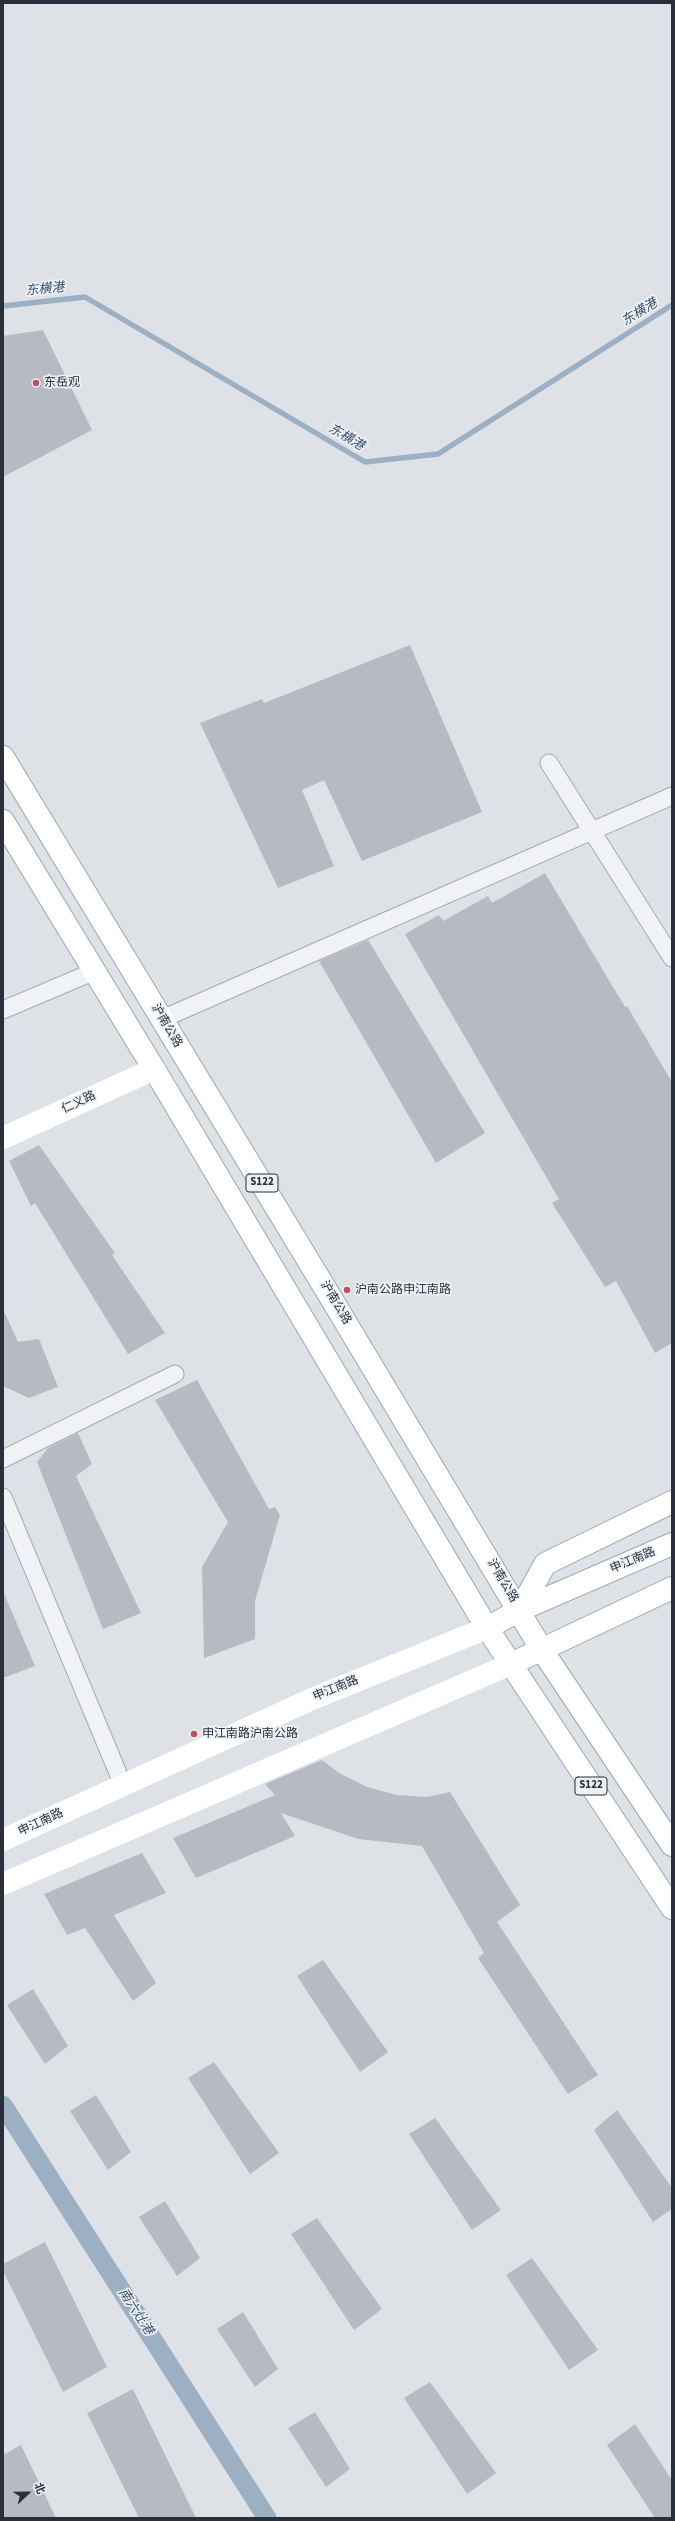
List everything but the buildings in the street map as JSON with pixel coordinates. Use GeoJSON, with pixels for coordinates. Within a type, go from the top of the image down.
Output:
{"type":"FeatureCollection","features":[{"type":"Feature","properties":{"kind":"main road","name":"沪南公路"},"geometry":{"type":"LineString","coordinates":[[3,757],[520,1610],[542,1650],[672,1845]]}},
{"type":"Feature","properties":{"kind":"main road","name":"S122"},"geometry":{"type":"LineString","coordinates":[[3,821],[154,1069],[487,1628],[672,1908]]}},
{"type":"Feature","properties":{"kind":"main road","name":"仁义路"},"geometry":{"type":"LineString","coordinates":[[3,1138],[154,1069]]}},
{"type":"Feature","properties":{"kind":"main road"},"geometry":{"type":"LineString","coordinates":[[520,1610],[546,1564],[672,1502]]}},
{"type":"Feature","properties":{"kind":"main road","name":"申江南路"},"geometry":{"type":"LineString","coordinates":[[3,1840],[312,1698],[487,1628],[520,1610],[672,1544]]}},
{"type":"Feature","properties":{"kind":"main road"},"geometry":{"type":"LineString","coordinates":[[3,1884],[511,1664],[672,1588]]}},
{"type":"Feature","properties":{"kind":"street"},"geometry":{"type":"LineString","coordinates":[[549,763],[672,958]]}},
{"type":"Feature","properties":{"kind":"street"},"geometry":{"type":"LineString","coordinates":[[162,1019],[593,832],[672,796]]}},
{"type":"Feature","properties":{"kind":"street"},"geometry":{"type":"LineString","coordinates":[[3,1010],[95,972]]}},
{"type":"Feature","properties":{"kind":"street"},"geometry":{"type":"LineString","coordinates":[[3,1459],[175,1374]]}},
{"type":"Feature","properties":{"kind":"street"},"geometry":{"type":"LineString","coordinates":[[3,1497],[124,1785]]}},
{"type":"Feature","properties":{"kind":"waterway","name":"东横港"},"geometry":{"type":"LineString","coordinates":[[3,306],[85,297],[365,462],[438,454],[672,305]]}},
{"type":"Feature","properties":{"kind":"waterway","name":"南六灶港"},"geometry":{"type":"LineString","coordinates":[[3,2105],[267,2518]]}},
{"type":"Feature","properties":{"kind":"place","name":"东岳观"},"geometry":{"type":"Point","coordinates":[36,383]}},
{"type":"Feature","properties":{"kind":"place","name":"沪南公路申江南路"},"geometry":{"type":"Point","coordinates":[347,1290]}},
{"type":"Feature","properties":{"kind":"place","name":"申江南路沪南公路"},"geometry":{"type":"Point","coordinates":[194,1734]}}]}
